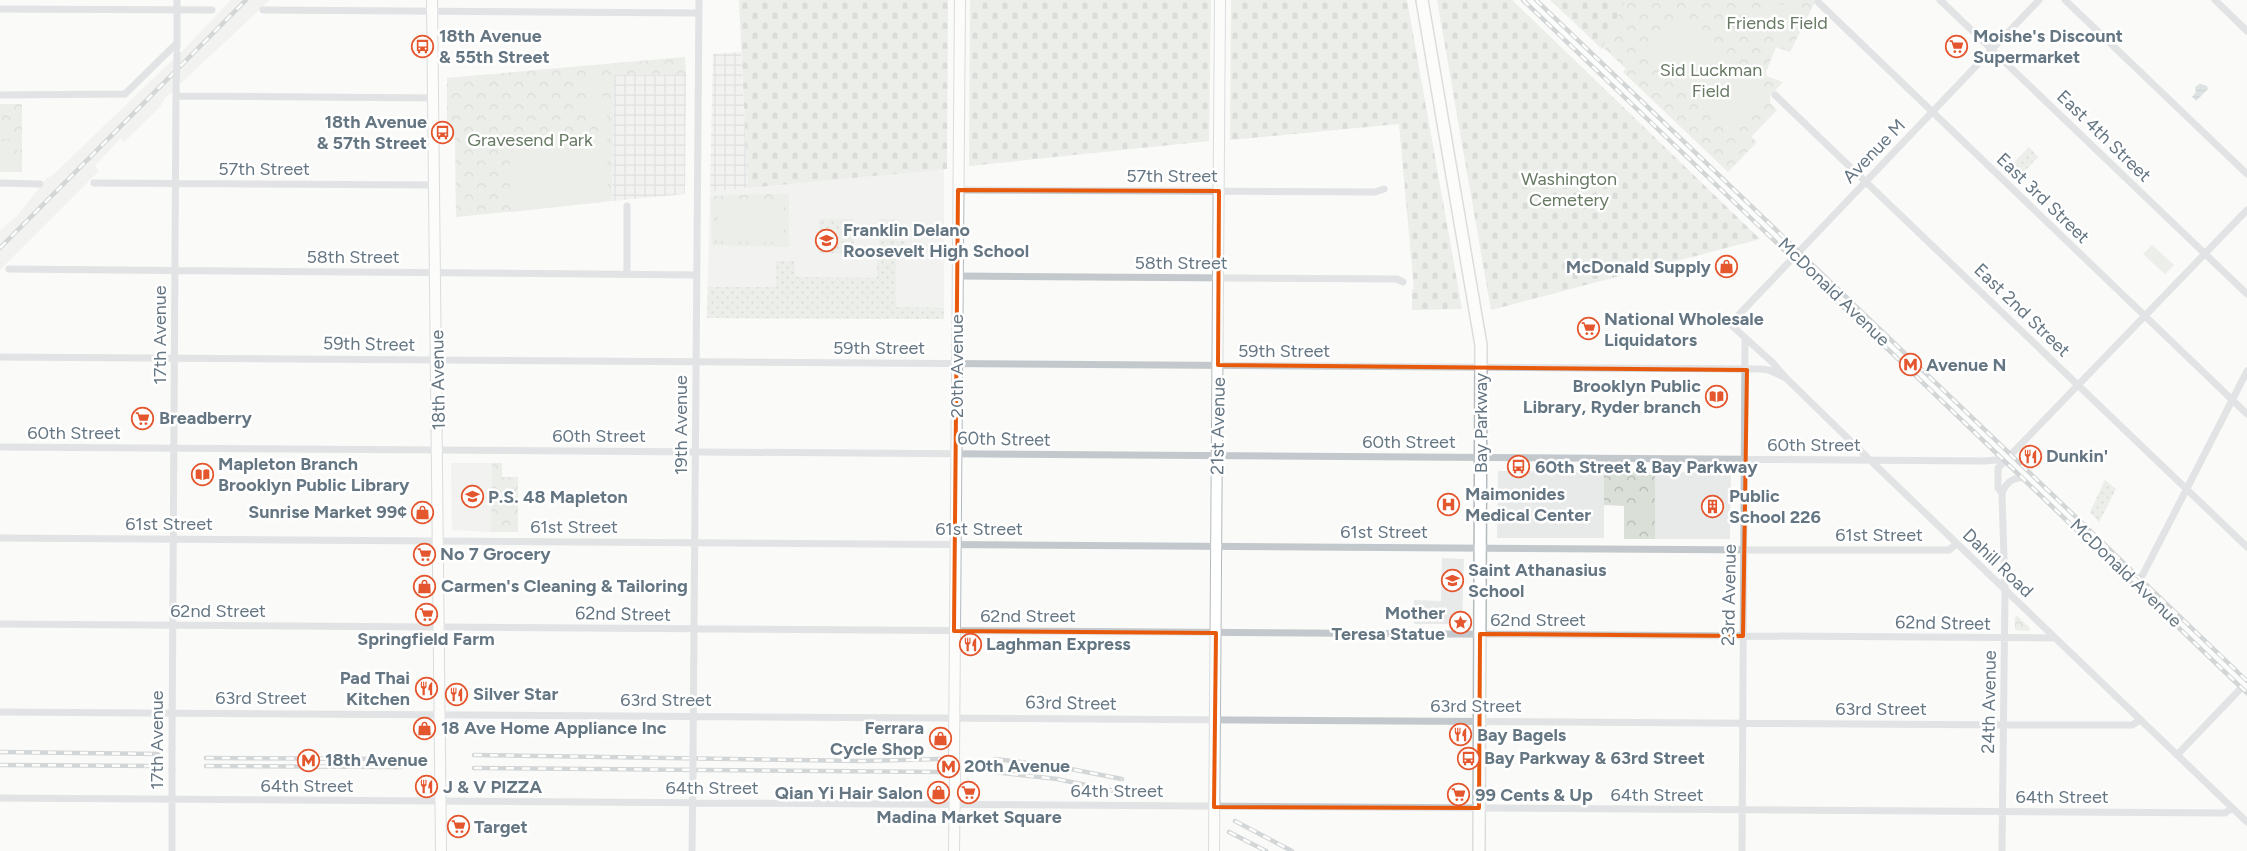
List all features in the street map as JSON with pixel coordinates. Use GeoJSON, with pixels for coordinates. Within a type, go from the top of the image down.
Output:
{"type":"FeatureCollection","features":[{"type":"Feature","properties":{"kind":"main road","name":"Bay Parkway"},"geometry":{"type":"LineString","coordinates":[[1422,0],[1481,340],[1478,721],[1479,851]]}},
{"type":"Feature","properties":{"kind":"street","name":"17th Avenue"},"geometry":{"type":"LineString","coordinates":[[172,851],[177,0]]}},
{"type":"Feature","properties":{"kind":"street","name":"18th Avenue"},"geometry":{"type":"LineString","coordinates":[[432,0],[439,450],[442,851]]}},
{"type":"Feature","properties":{"kind":"street","name":"19th Avenue"},"geometry":{"type":"LineString","coordinates":[[692,851],[700,0]]}},
{"type":"Feature","properties":{"kind":"street","name":"20th Avenue"},"geometry":{"type":"LineString","coordinates":[[954,851],[954,631],[960,0]]}},
{"type":"Feature","properties":{"kind":"street","name":"21st Avenue"},"geometry":{"type":"LineString","coordinates":[[1214,851],[1220,0]]}},
{"type":"Feature","properties":{"kind":"street","name":"McDonald Avenue"},"geometry":{"type":"LineString","coordinates":[[1529,0],[2007,459],[2246,685]]}},
{"type":"Feature","properties":{"kind":"street","name":"East 4th Street"},"geometry":{"type":"LineString","coordinates":[[1940,0],[2247,294]]}},
{"type":"Feature","properties":{"kind":"street","name":"Avenue M"},"geometry":{"type":"LineString","coordinates":[[1730,324],[2039,0]]}},
{"type":"Feature","properties":{"kind":"street"},"geometry":{"type":"LineString","coordinates":[[2065,0],[2247,174]]}},
{"type":"Feature","properties":{"kind":"street"},"geometry":{"type":"LineString","coordinates":[[2215,0],[2247,31]]}},
{"type":"Feature","properties":{"kind":"street","name":"East 3rd Street"},"geometry":{"type":"LineString","coordinates":[[1818,2],[2247,414]]}},
{"type":"Feature","properties":{"kind":"street"},"geometry":{"type":"LineString","coordinates":[[0,8],[212,10]]}},
{"type":"Feature","properties":{"kind":"street"},"geometry":{"type":"LineString","coordinates":[[264,10],[699,13]]}},
{"type":"Feature","properties":{"kind":"street"},"geometry":{"type":"LineString","coordinates":[[0,95],[125,94],[177,43]]}},
{"type":"Feature","properties":{"kind":"street"},"geometry":{"type":"LineString","coordinates":[[176,93],[434,98]]}},
{"type":"Feature","properties":{"kind":"street","name":"East 2nd Street"},"geometry":{"type":"LineString","coordinates":[[1776,95],[2247,547]]}},
{"type":"Feature","properties":{"kind":"street"},"geometry":{"type":"LineString","coordinates":[[0,183],[40,184]]}},
{"type":"Feature","properties":{"kind":"street","name":"57th Street"},"geometry":{"type":"LineString","coordinates":[[94,183],[435,185]]}},
{"type":"Feature","properties":{"kind":"street","name":"57th Street"},"geometry":{"type":"LineString","coordinates":[[958,190],[1375,192],[1384,188]]}},
{"type":"Feature","properties":{"kind":"street"},"geometry":{"type":"LineString","coordinates":[[627,274],[628,206]]}},
{"type":"Feature","properties":{"kind":"street"},"geometry":{"type":"LineString","coordinates":[[2007,459],[2247,210]]}},
{"type":"Feature","properties":{"kind":"street","name":"58th Street"},"geometry":{"type":"LineString","coordinates":[[9,270],[697,275]]}},
{"type":"Feature","properties":{"kind":"street","name":"58th Street"},"geometry":{"type":"LineString","coordinates":[[958,276],[1397,280],[1403,282]]}},
{"type":"Feature","properties":{"kind":"street","name":"Dahill Road"},"geometry":{"type":"LineString","coordinates":[[1730,324],[1745,340],[1773,363],[1786,378],[1956,544],[2247,822]]}},
{"type":"Feature","properties":{"kind":"street","name":"23rd Avenue"},"geometry":{"type":"LineString","coordinates":[[1742,851],[1747,370],[1745,340]]}},
{"type":"Feature","properties":{"kind":"street","name":"59th Street"},"geometry":{"type":"LineString","coordinates":[[0,357],[1769,370],[1786,378]]}},
{"type":"Feature","properties":{"kind":"street"},"geometry":{"type":"LineString","coordinates":[[2138,584],[2247,370]]}},
{"type":"Feature","properties":{"kind":"street","name":"60th Street"},"geometry":{"type":"LineString","coordinates":[[0,447],[1481,458],[1985,461],[2007,459]]}},
{"type":"Feature","properties":{"kind":"street","name":"24th Avenue"},"geometry":{"type":"LineString","coordinates":[[2002,851],[2005,590],[2002,493],[1998,488],[1998,468],[2007,459]]}},
{"type":"Feature","properties":{"kind":"street"},"geometry":{"type":"LineString","coordinates":[[2002,493],[2012,480],[2020,478],[2029,480]]}},
{"type":"Feature","properties":{"kind":"street","name":"61st Street"},"geometry":{"type":"LineString","coordinates":[[0,538],[1744,550],[1949,550],[1956,544]]}},
{"type":"Feature","properties":{"kind":"street","name":"62nd Street"},"geometry":{"type":"LineString","coordinates":[[0,624],[2055,638]]}},
{"type":"Feature","properties":{"kind":"street"},"geometry":{"type":"LineString","coordinates":[[2177,755],[2246,685]]}},
{"type":"Feature","properties":{"kind":"street","name":"63rd Street"},"geometry":{"type":"LineString","coordinates":[[0,712],[694,715],[2004,725],[2132,724],[2140,720]]}},
{"type":"Feature","properties":{"kind":"street","name":"64th Street"},"geometry":{"type":"LineString","coordinates":[[0,798],[2224,813],[2232,808]]}},
{"type":"Feature","properties":{"kind":"highlighted area"},"geometry":{"type":"Polygon","coordinates":[[[958,190],[1219,191],[1218,365],[1747,370],[1743,636],[1480,634],[1479,808],[1214,807],[1216,633],[954,631],[958,190]]]}},
{"type":"Feature","properties":{"kind":"shaded area"},"geometry":{"type":"Polygon","coordinates":[[[231,0],[270,0],[165,98],[160,107],[124,142],[120,139],[95,166],[99,171],[0,270],[0,231],[17,216],[47,178],[53,175],[187,46],[231,0]]]}},
{"type":"Feature","properties":{"kind":"shaded area"},"geometry":{"type":"Polygon","coordinates":[[[741,52],[748,188],[710,192],[713,54],[741,52]]]}},
{"type":"Feature","properties":{"kind":"shaded area"},"geometry":{"type":"Polygon","coordinates":[[[686,74],[685,194],[612,201],[614,75],[686,74]]]}},
{"type":"Feature","properties":{"kind":"shaded area"},"geometry":{"type":"Polygon","coordinates":[[[2200,84],[2207,86],[2208,89],[2196,101],[2192,97],[2196,92],[2195,87],[2200,84]]]}},
{"type":"Feature","properties":{"kind":"shaded area","name":"Franklin Delano Roosevelt High School"},"geometry":{"type":"Polygon","coordinates":[[[944,169],[944,319],[707,318],[710,192],[944,169]]]}},
{"type":"Feature","properties":{"kind":"shaded area","name":"P.S. 48 Mapleton"},"geometry":{"type":"Polygon","coordinates":[[[451,463],[492,463],[491,532],[452,530],[451,463]]]}},
{"type":"Feature","properties":{"kind":"shaded area"},"geometry":{"type":"Polygon","coordinates":[[[1498,471],[1604,472],[1604,538],[1497,538],[1498,471]]]}},
{"type":"Feature","properties":{"kind":"shaded area"},"geometry":{"type":"Polygon","coordinates":[[[1655,472],[1731,473],[1730,539],[1655,539],[1655,472]]]}},
{"type":"Feature","properties":{"kind":"shaded area","name":"Saint Athanasius School"},"geometry":{"type":"Polygon","coordinates":[[[1442,558],[1464,559],[1462,624],[1414,624],[1414,600],[1441,601],[1442,558]]]}},
{"type":"Feature","properties":{"kind":"green space"},"geometry":{"type":"Polygon","coordinates":[[[739,0],[948,0],[947,169],[748,188],[739,0]]]}},
{"type":"Feature","properties":{"kind":"green space"},"geometry":{"type":"Polygon","coordinates":[[[970,0],[1211,0],[1209,141],[969,166],[970,0]]]}},
{"type":"Feature","properties":{"kind":"green space"},"geometry":{"type":"Polygon","coordinates":[[[1231,0],[1407,0],[1462,309],[1412,310],[1412,289],[1414,289],[1399,124],[1230,140],[1231,0]]]}},
{"type":"Feature","properties":{"kind":"green space","name":"Washington Cemetery"},"geometry":{"type":"Polygon","coordinates":[[[1437,0],[1512,0],[1760,239],[1491,310],[1437,0]]]}},
{"type":"Feature","properties":{"kind":"green space"},"geometry":{"type":"Polygon","coordinates":[[[1550,0],[1626,0],[1602,49],[1550,0]]]}},
{"type":"Feature","properties":{"kind":"green space","name":"Sid Luckman Field"},"geometry":{"type":"Polygon","coordinates":[[[1626,0],[1816,0],[1790,52],[1776,47],[1766,72],[1767,76],[1783,82],[1770,96],[1770,103],[1777,110],[1751,137],[1757,142],[1728,172],[1623,72],[1626,69],[1603,47],[1626,0]]]}},
{"type":"Feature","properties":{"kind":"green space","name":"Friends Field"},"geometry":{"type":"Polygon","coordinates":[[[1781,4],[1797,10],[1783,39],[1755,25],[1765,10],[1781,4]]]}},
{"type":"Feature","properties":{"kind":"green space"},"geometry":{"type":"Polygon","coordinates":[[[1679,13],[1767,97],[1729,135],[1642,52],[1679,13]]]}},
{"type":"Feature","properties":{"kind":"green space","name":"Gravesend Park"},"geometry":{"type":"Polygon","coordinates":[[[685,57],[686,74],[614,75],[612,201],[456,217],[455,137],[447,137],[447,78],[685,57]]]}},
{"type":"Feature","properties":{"kind":"green space"},"geometry":{"type":"Polygon","coordinates":[[[580,77],[605,77],[605,91],[580,91],[580,77]]]}},
{"type":"Feature","properties":{"kind":"green space"},"geometry":{"type":"Polygon","coordinates":[[[587,97],[607,97],[607,126],[587,126],[587,97]]]}},
{"type":"Feature","properties":{"kind":"green space"},"geometry":{"type":"Polygon","coordinates":[[[0,104],[22,104],[22,172],[0,172],[0,104]]]}},
{"type":"Feature","properties":{"kind":"green space"},"geometry":{"type":"Polygon","coordinates":[[[607,134],[608,196],[602,202],[511,212],[509,141],[514,135],[607,134]]]}},
{"type":"Feature","properties":{"kind":"green space"},"geometry":{"type":"Polygon","coordinates":[[[0,137],[15,137],[20,141],[20,163],[15,170],[0,170],[0,167],[14,167],[17,162],[17,143],[14,140],[0,139],[0,137]]]}},
{"type":"Feature","properties":{"kind":"green space"},"geometry":{"type":"Polygon","coordinates":[[[13,141],[14,165],[0,165],[0,142],[13,141]]]}},
{"type":"Feature","properties":{"kind":"green space"},"geometry":{"type":"Polygon","coordinates":[[[2029,147],[2038,157],[2016,181],[2006,171],[2029,147]]]}},
{"type":"Feature","properties":{"kind":"green space"},"geometry":{"type":"Polygon","coordinates":[[[789,194],[789,247],[712,245],[711,196],[789,194]]]}},
{"type":"Feature","properties":{"kind":"green space"},"geometry":{"type":"Polygon","coordinates":[[[718,201],[784,202],[784,242],[717,241],[718,201]]]}},
{"type":"Feature","properties":{"kind":"green space"},"geometry":{"type":"Polygon","coordinates":[[[819,219],[854,219],[854,254],[819,253],[819,219]]]}},
{"type":"Feature","properties":{"kind":"green space"},"geometry":{"type":"Polygon","coordinates":[[[879,219],[895,219],[897,241],[905,241],[905,250],[879,250],[879,219]]]}},
{"type":"Feature","properties":{"kind":"green space"},"geometry":{"type":"Polygon","coordinates":[[[2152,245],[2174,265],[2165,274],[2143,254],[2152,245]]]}},
{"type":"Feature","properties":{"kind":"green space"},"geometry":{"type":"Polygon","coordinates":[[[877,259],[896,259],[896,307],[944,308],[944,319],[707,318],[708,287],[776,287],[776,261],[795,261],[795,277],[877,278],[877,259]]]}},
{"type":"Feature","properties":{"kind":"green space"},"geometry":{"type":"Polygon","coordinates":[[[492,463],[502,463],[502,477],[518,477],[518,532],[491,532],[492,463]]]}},
{"type":"Feature","properties":{"kind":"green space"},"geometry":{"type":"Polygon","coordinates":[[[1604,472],[1655,472],[1655,539],[1624,539],[1624,506],[1604,505],[1604,472]]]}},
{"type":"Feature","properties":{"kind":"green space"},"geometry":{"type":"Polygon","coordinates":[[[2105,480],[2116,489],[2099,522],[2090,512],[2105,480]]]}},
{"type":"Feature","properties":{"kind":"green space"},"geometry":{"type":"Polygon","coordinates":[[[1626,503],[1652,503],[1651,516],[1626,516],[1626,503]]]}},
{"type":"Feature","properties":{"kind":"green space"},"geometry":{"type":"Polygon","coordinates":[[[2017,616],[2030,628],[2029,631],[2015,630],[2015,617],[2017,616]]]}},
{"type":"Feature","properties":{"kind":"railway"},"geometry":{"type":"LineString","coordinates":[[0,248],[246,0]]}},
{"type":"Feature","properties":{"kind":"railway"},"geometry":{"type":"LineString","coordinates":[[1523,0],[2247,693]]}},
{"type":"Feature","properties":{"kind":"railway"},"geometry":{"type":"LineString","coordinates":[[1536,0],[2247,681]]}},
{"type":"Feature","properties":{"kind":"railway"},"geometry":{"type":"LineString","coordinates":[[0,752],[158,754]]}},
{"type":"Feature","properties":{"kind":"railway"},"geometry":{"type":"LineString","coordinates":[[474,755],[861,761],[941,759]]}},
{"type":"Feature","properties":{"kind":"railway"},"geometry":{"type":"LineString","coordinates":[[206,758],[400,759]]}},
{"type":"Feature","properties":{"kind":"railway"},"geometry":{"type":"LineString","coordinates":[[995,759],[1060,767],[1122,779]]}},
{"type":"Feature","properties":{"kind":"railway"},"geometry":{"type":"LineString","coordinates":[[0,765],[158,766]]}},
{"type":"Feature","properties":{"kind":"railway"},"geometry":{"type":"LineString","coordinates":[[206,766],[401,767]]}},
{"type":"Feature","properties":{"kind":"railway"},"geometry":{"type":"LineString","coordinates":[[474,768],[941,772]]}},
{"type":"Feature","properties":{"kind":"railway"},"geometry":{"type":"LineString","coordinates":[[994,772],[1057,779],[1119,792]]}},
{"type":"Feature","properties":{"kind":"railway"},"geometry":{"type":"LineString","coordinates":[[1235,821],[1292,851]]}},
{"type":"Feature","properties":{"kind":"railway"},"geometry":{"type":"LineString","coordinates":[[1229,832],[1266,851]]}},
{"type":"Feature","properties":{"kind":"place","name":"18th Avenue & 55th Street"},"geometry":{"type":"Point","coordinates":[423,46]}},
{"type":"Feature","properties":{"kind":"place","name":"Moishe's Discount Supermarket"},"geometry":{"type":"Point","coordinates":[1957,46]}},
{"type":"Feature","properties":{"kind":"place","name":"18th Avenue & 57th Street"},"geometry":{"type":"Point","coordinates":[443,132]}},
{"type":"Feature","properties":{"kind":"place","name":"Franklin Delano Roosevelt High School"},"geometry":{"type":"Point","coordinates":[827,240]}},
{"type":"Feature","properties":{"kind":"place","name":"McDonald Supply"},"geometry":{"type":"Point","coordinates":[1727,267]}},
{"type":"Feature","properties":{"kind":"place","name":"National Wholesale Liquidators"},"geometry":{"type":"Point","coordinates":[1588,329]}},
{"type":"Feature","properties":{"kind":"place","name":"Avenue N"},"geometry":{"type":"Point","coordinates":[1910,365]}},
{"type":"Feature","properties":{"kind":"place","name":"Brooklyn Public Library, Ryder branch"},"geometry":{"type":"Point","coordinates":[1717,396]}},
{"type":"Feature","properties":{"kind":"place","name":"Breadberry"},"geometry":{"type":"Point","coordinates":[143,418]}},
{"type":"Feature","properties":{"kind":"place","name":"Dunkin'"},"geometry":{"type":"Point","coordinates":[2030,456]}},
{"type":"Feature","properties":{"kind":"place","name":"60th Street & Bay Parkway"},"geometry":{"type":"Point","coordinates":[1519,467]}},
{"type":"Feature","properties":{"kind":"place","name":"Mapleton Branch Brooklyn Public Library"},"geometry":{"type":"Point","coordinates":[202,474]}},
{"type":"Feature","properties":{"kind":"place","name":"P.S. 48 Mapleton"},"geometry":{"type":"Point","coordinates":[472,497]}},
{"type":"Feature","properties":{"kind":"place","name":"Maimonides Medical Center"},"geometry":{"type":"Point","coordinates":[1449,504]}},
{"type":"Feature","properties":{"kind":"place","name":"Public School 226"},"geometry":{"type":"Point","coordinates":[1713,506]}},
{"type":"Feature","properties":{"kind":"place","name":"Sunrise Market 99¢"},"geometry":{"type":"Point","coordinates":[423,512]}},
{"type":"Feature","properties":{"kind":"place","name":"No 7 Grocery"},"geometry":{"type":"Point","coordinates":[424,554]}},
{"type":"Feature","properties":{"kind":"place","name":"Saint Athanasius School"},"geometry":{"type":"Point","coordinates":[1452,580]}},
{"type":"Feature","properties":{"kind":"place","name":"Carmen's Cleaning & Tailoring"},"geometry":{"type":"Point","coordinates":[425,586]}},
{"type":"Feature","properties":{"kind":"place","name":"Springfield Farm"},"geometry":{"type":"Point","coordinates":[426,614]}},
{"type":"Feature","properties":{"kind":"place","name":"Mother Teresa Statue"},"geometry":{"type":"Point","coordinates":[1461,623]}},
{"type":"Feature","properties":{"kind":"place","name":"Laghman Express"},"geometry":{"type":"Point","coordinates":[970,644]}},
{"type":"Feature","properties":{"kind":"place","name":"Pad Thai Kitchen"},"geometry":{"type":"Point","coordinates":[426,688]}},
{"type":"Feature","properties":{"kind":"place","name":"Silver Star"},"geometry":{"type":"Point","coordinates":[457,694]}},
{"type":"Feature","properties":{"kind":"place","name":"18 Ave Home Appliance Inc"},"geometry":{"type":"Point","coordinates":[425,728]}},
{"type":"Feature","properties":{"kind":"place","name":"Bay Bagels"},"geometry":{"type":"Point","coordinates":[1461,735]}},
{"type":"Feature","properties":{"kind":"place","name":"Ferrara Cycle Shop"},"geometry":{"type":"Point","coordinates":[940,738]}},
{"type":"Feature","properties":{"kind":"place","name":"Bay Parkway & 63rd Street"},"geometry":{"type":"Point","coordinates":[1468,758]}},
{"type":"Feature","properties":{"kind":"place","name":"18th Avenue"},"geometry":{"type":"Point","coordinates":[309,760]}},
{"type":"Feature","properties":{"kind":"place","name":"20th Avenue"},"geometry":{"type":"Point","coordinates":[948,766]}},
{"type":"Feature","properties":{"kind":"place","name":"J & V PIZZA"},"geometry":{"type":"Point","coordinates":[427,787]}},
{"type":"Feature","properties":{"kind":"place","name":"Madina Market Square"},"geometry":{"type":"Point","coordinates":[969,792]}},
{"type":"Feature","properties":{"kind":"place","name":"Qian Yi Hair Salon"},"geometry":{"type":"Point","coordinates":[939,793]}},
{"type":"Feature","properties":{"kind":"place","name":"99 Cents & Up"},"geometry":{"type":"Point","coordinates":[1459,795]}},
{"type":"Feature","properties":{"kind":"place","name":"Target"},"geometry":{"type":"Point","coordinates":[458,827]}}]}
